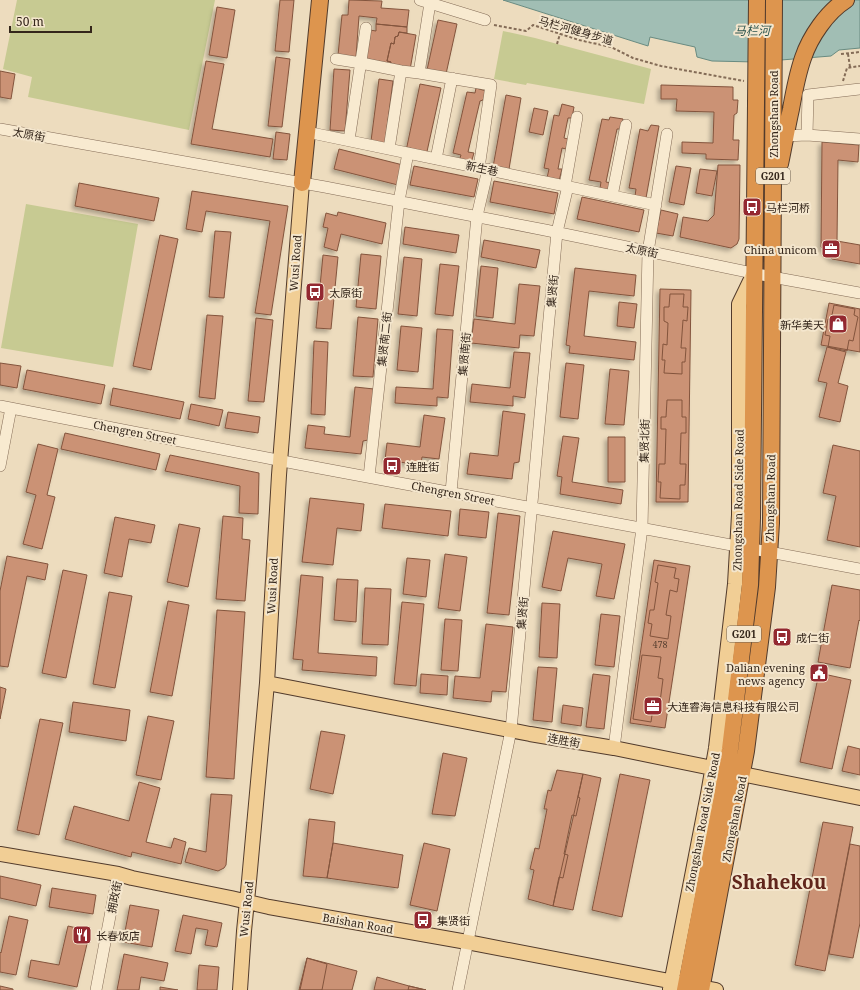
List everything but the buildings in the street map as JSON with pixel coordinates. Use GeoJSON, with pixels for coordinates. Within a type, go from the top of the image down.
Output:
{"type":"FeatureCollection","features":[{"type":"Feature","properties":{"kind":"highway"},"geometry":{"type":"LineString","coordinates":[[302,183],[320,0]]}},
{"type":"Feature","properties":{"kind":"highway","name":"Zhongshan Road"},"geometry":{"type":"LineString","coordinates":[[678,986],[719,769],[750,585],[744,547],[752,518],[757,0]]}},
{"type":"Feature","properties":{"kind":"highway","name":"Zhongshan Road"},"geometry":{"type":"LineString","coordinates":[[706,989],[746,751],[767,587],[771,515],[774,0]]}},
{"type":"Feature","properties":{"kind":"highway"},"geometry":{"type":"LineString","coordinates":[[773,209],[785,136],[803,57],[824,20],[838,5],[846,0]]}},
{"type":"Feature","properties":{"kind":"main road","name":"Wusi Road"},"geometry":{"type":"LineString","coordinates":[[240,990],[267,683],[280,460],[302,183]]}},
{"type":"Feature","properties":{"kind":"main road","name":"连胜街"},"geometry":{"type":"LineString","coordinates":[[267,683],[511,730],[614,748],[860,798]]}},
{"type":"Feature","properties":{"kind":"main road","name":"Baishan Road"},"geometry":{"type":"LineString","coordinates":[[0,854],[118,874],[269,907],[467,942],[678,986],[706,989]]}},
{"type":"Feature","properties":{"kind":"street"},"geometry":{"type":"LineString","coordinates":[[419,73],[425,1],[490,22]]}},
{"type":"Feature","properties":{"kind":"street"},"geometry":{"type":"LineString","coordinates":[[349,140],[366,28]]}},
{"type":"Feature","properties":{"kind":"street"},"geometry":{"type":"LineString","coordinates":[[336,59],[401,71],[452,78],[436,159]]}},
{"type":"Feature","properties":{"kind":"street"},"geometry":{"type":"LineString","coordinates":[[389,149],[401,71]]}},
{"type":"Feature","properties":{"kind":"street","name":"集贤南街"},"geometry":{"type":"LineString","coordinates":[[451,492],[491,85],[452,78]]}},
{"type":"Feature","properties":{"kind":"street"},"geometry":{"type":"LineString","coordinates":[[807,135],[808,95],[860,89]]}},
{"type":"Feature","properties":{"kind":"street","name":"集贤街"},"geometry":{"type":"LineString","coordinates":[[458,990],[511,730],[557,232],[577,117]]}},
{"type":"Feature","properties":{"kind":"street"},"geometry":{"type":"LineString","coordinates":[[612,196],[626,125]]}},
{"type":"Feature","properties":{"kind":"street","name":"太原街"},"geometry":{"type":"LineString","coordinates":[[0,129],[399,201],[772,277],[860,293]]}},
{"type":"Feature","properties":{"kind":"street","name":"新生巷"},"geometry":{"type":"LineString","coordinates":[[307,132],[656,205]]}},
{"type":"Feature","properties":{"kind":"street","name":"集贤北街"},"geometry":{"type":"LineString","coordinates":[[614,748],[642,528],[648,252],[667,134]]}},
{"type":"Feature","properties":{"kind":"street"},"geometry":{"type":"LineString","coordinates":[[785,136],[807,135],[860,139]]}},
{"type":"Feature","properties":{"kind":"street","name":"集贤南二街"},"geometry":{"type":"LineString","coordinates":[[369,477],[399,201],[408,153]]}},
{"type":"Feature","properties":{"kind":"street"},"geometry":{"type":"LineString","coordinates":[[0,466],[6,407]]}},
{"type":"Feature","properties":{"kind":"street","name":"Chengren Street"},"geometry":{"type":"LineString","coordinates":[[6,407],[860,569]]}},
{"type":"Feature","properties":{"kind":"street","name":"拥政街"},"geometry":{"type":"LineString","coordinates":[[96,990],[118,874]]}},
{"type":"Feature","properties":{"kind":"path","name":"马栏河健身步道"},"geometry":{"type":"LineString","coordinates":[[490,22],[526,32],[532,24],[579,40],[611,47],[633,58],[661,66],[756,80]]}},
{"type":"Feature","properties":{"kind":"path"},"geometry":{"type":"LineString","coordinates":[[557,44],[560,34]]}},
{"type":"Feature","properties":{"kind":"path"},"geometry":{"type":"LineString","coordinates":[[840,54],[860,52]]}},
{"type":"Feature","properties":{"kind":"path"},"geometry":{"type":"LineString","coordinates":[[848,54],[850,67]]}},
{"type":"Feature","properties":{"kind":"path"},"geometry":{"type":"LineString","coordinates":[[845,91],[843,79],[847,68],[860,66]]}},
{"type":"Feature","properties":{"kind":"green space"},"geometry":{"type":"Polygon","coordinates":[[[17,0],[215,0],[189,130],[28,97],[32,77],[3,69],[17,0]]]}},
{"type":"Feature","properties":{"kind":"green space"},"geometry":{"type":"Polygon","coordinates":[[[503,31],[651,69],[644,104],[527,83],[526,85],[494,79],[503,31]]]}},
{"type":"Feature","properties":{"kind":"green space"},"geometry":{"type":"Polygon","coordinates":[[[26,204],[138,224],[113,367],[1,348],[26,204]]]}},
{"type":"Feature","properties":{"kind":"water","name":"马栏河"},"geometry":{"type":"Polygon","coordinates":[[[503,0],[860,0],[860,48],[839,50],[831,56],[756,62],[712,61],[697,57],[695,47],[650,37],[648,46],[503,0]]]}},
{"type":"Feature","properties":{"kind":"place","name":"马栏河桥"},"geometry":{"type":"Point","coordinates":[752,207]}},
{"type":"Feature","properties":{"kind":"place","name":"China unicom"},"geometry":{"type":"Point","coordinates":[831,249]}},
{"type":"Feature","properties":{"kind":"place","name":"太原街"},"geometry":{"type":"Point","coordinates":[315,292]}},
{"type":"Feature","properties":{"kind":"place","name":"新华美天"},"geometry":{"type":"Point","coordinates":[838,324]}},
{"type":"Feature","properties":{"kind":"place","name":"连胜街"},"geometry":{"type":"Point","coordinates":[392,466]}},
{"type":"Feature","properties":{"kind":"place","name":"成仁街"},"geometry":{"type":"Point","coordinates":[782,637]}},
{"type":"Feature","properties":{"kind":"place","name":"Dalian evening news agency"},"geometry":{"type":"Point","coordinates":[819,673]}},
{"type":"Feature","properties":{"kind":"place","name":"大连睿海信息科技有限公司"},"geometry":{"type":"Point","coordinates":[653,706]}},
{"type":"Feature","properties":{"kind":"place","name":"集贤街"},"geometry":{"type":"Point","coordinates":[423,920]}},
{"type":"Feature","properties":{"kind":"place","name":"长春饭店"},"geometry":{"type":"Point","coordinates":[82,935]}},
{"type":"Feature","properties":{"kind":"district","name":"Shahekou"},"geometry":{"type":"Point","coordinates":[779,882]}}]}
